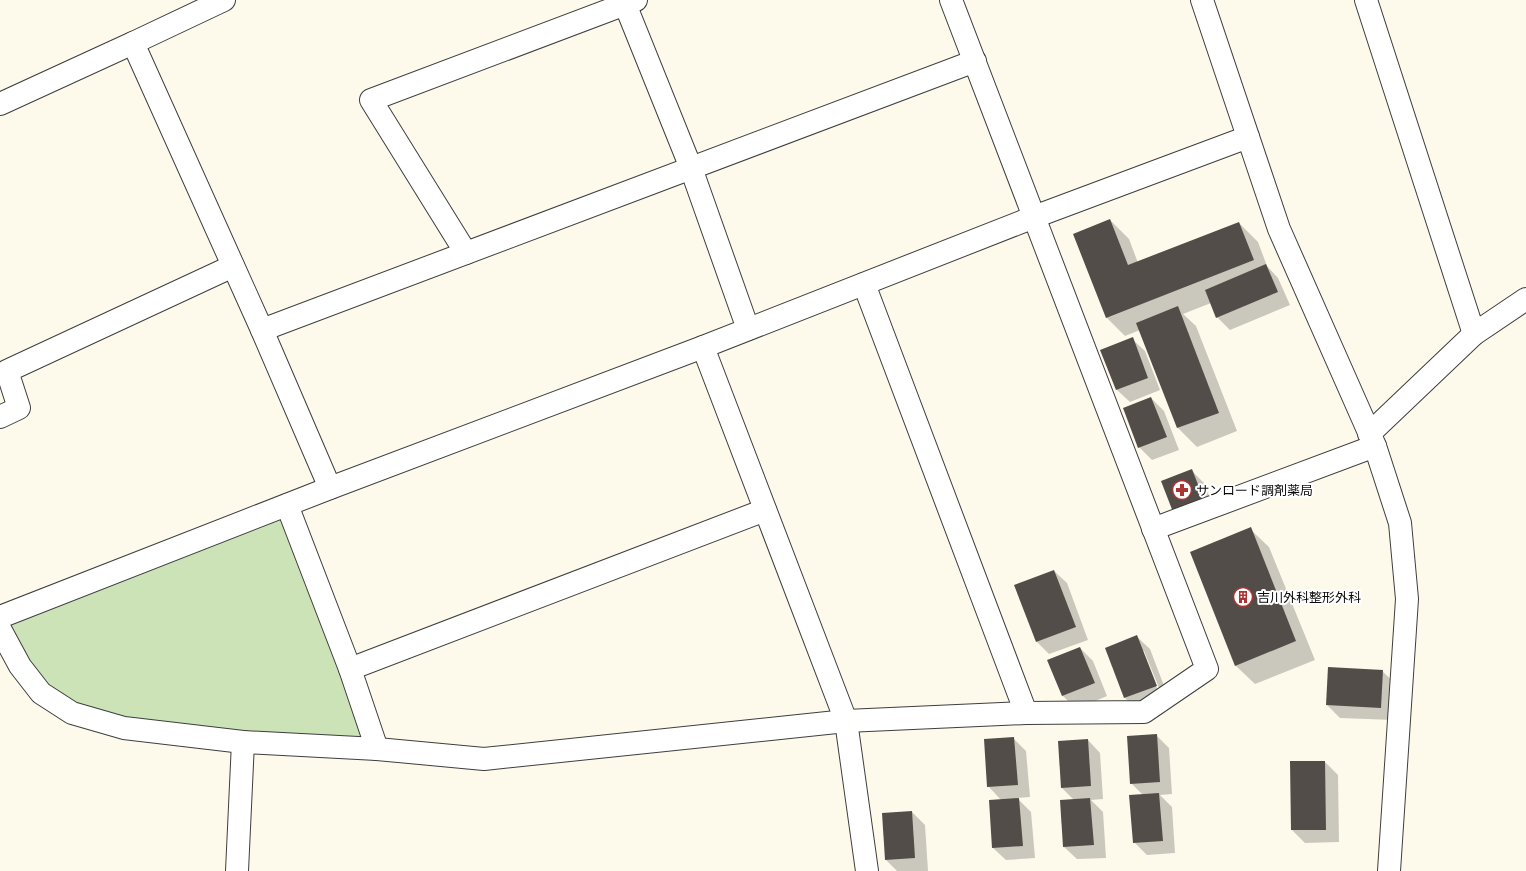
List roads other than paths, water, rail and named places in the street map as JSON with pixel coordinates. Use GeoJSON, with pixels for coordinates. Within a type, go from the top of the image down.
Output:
{"type":"FeatureCollection","features":[{"type":"Feature","properties":{"kind":"street"},"geometry":{"type":"LineString","coordinates":[[0,104],[224,0]]}},
{"type":"Feature","properties":{"kind":"street"},"geometry":{"type":"LineString","coordinates":[[0,629],[20,666],[41,693],[72,713],[124,728],[242,742],[377,749],[484,759],[846,722],[1026,713],[1144,712],[1207,669],[951,0]]}},
{"type":"Feature","properties":{"kind":"street"},"geometry":{"type":"LineString","coordinates":[[1202,0],[1279,229],[1372,440],[1400,523],[1407,599],[1390,871]]}},
{"type":"Feature","properties":{"kind":"street"},"geometry":{"type":"LineString","coordinates":[[1366,0],[1474,334]]}},
{"type":"Feature","properties":{"kind":"street"},"geometry":{"type":"LineString","coordinates":[[466,253],[371,100],[630,2],[748,329]]}},
{"type":"Feature","properties":{"kind":"street"},"geometry":{"type":"LineString","coordinates":[[133,43],[262,330],[330,488]]}},
{"type":"Feature","properties":{"kind":"street"},"geometry":{"type":"LineString","coordinates":[[262,330],[975,61]]}},
{"type":"Feature","properties":{"kind":"street"},"geometry":{"type":"LineString","coordinates":[[0,617],[330,488],[702,347],[1034,217],[1248,137]]}},
{"type":"Feature","properties":{"kind":"street"},"geometry":{"type":"LineString","coordinates":[[0,417],[19,408],[7,371],[233,266]]}},
{"type":"Feature","properties":{"kind":"street"},"geometry":{"type":"LineString","coordinates":[[864,284],[1026,713]]}},
{"type":"Feature","properties":{"kind":"street"},"geometry":{"type":"LineString","coordinates":[[1153,529],[1372,440],[1474,334],[1526,299]]}},
{"type":"Feature","properties":{"kind":"street"},"geometry":{"type":"LineString","coordinates":[[702,347],[846,722],[867,871]]}},
{"type":"Feature","properties":{"kind":"street"},"geometry":{"type":"LineString","coordinates":[[287,505],[350,669],[377,749]]}},
{"type":"Feature","properties":{"kind":"street"},"geometry":{"type":"LineString","coordinates":[[350,669],[765,510]]}},
{"type":"Feature","properties":{"kind":"street"},"geometry":{"type":"LineString","coordinates":[[237,871],[242,742]]}},
{"type":"Feature","properties":{"kind":"place","name":"サンロード調剤薬局"},"geometry":{"type":"Point","coordinates":[1182,490]}},
{"type":"Feature","properties":{"kind":"place","name":"吉川外科整形外科"},"geometry":{"type":"Point","coordinates":[1243,597]}}]}
